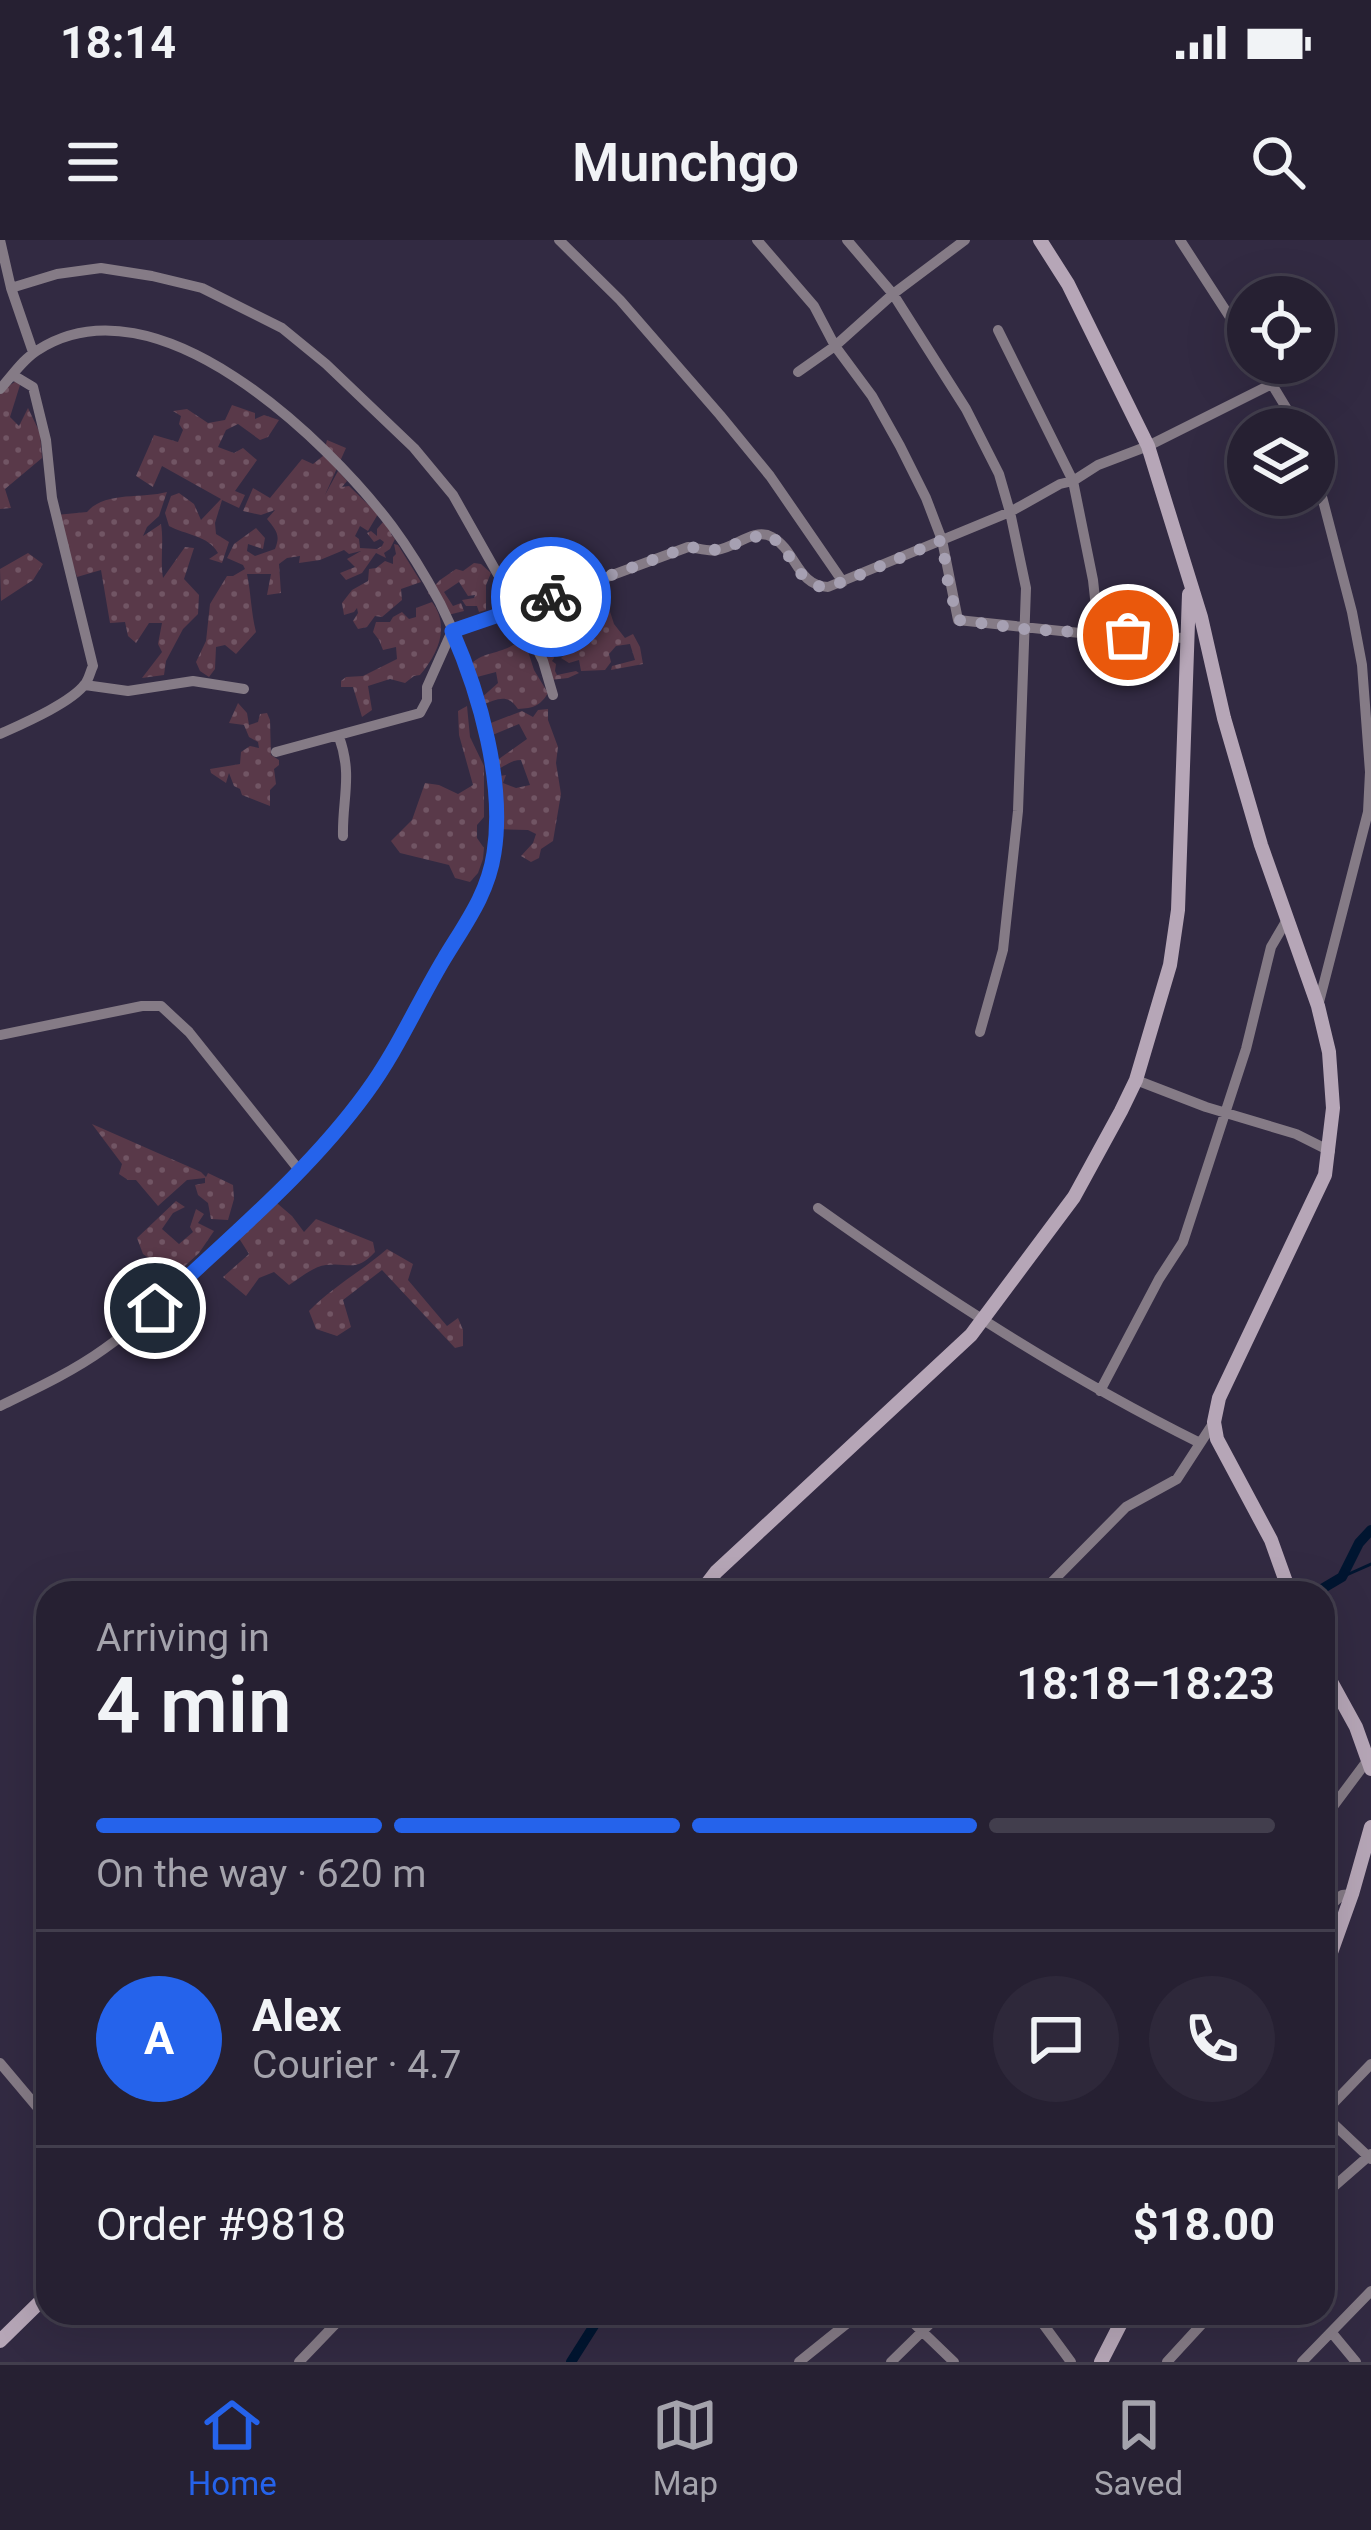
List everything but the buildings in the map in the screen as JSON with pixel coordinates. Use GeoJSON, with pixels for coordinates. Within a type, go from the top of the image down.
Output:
{"type":"FeatureCollection","features":[{"type":"Feature","properties":{"kind":"main road"},"geometry":{"type":"LineString","coordinates":[[1040,240],[1068,284],[1148,446],[1201,617],[1261,845],[1318,1006],[1329,1052],[1330,1151],[1319,1193],[1219,1398],[1214,1422],[1217,1439],[1271,1540],[1286,1581]]}},
{"type":"Feature","properties":{"kind":"main road"},"geometry":{"type":"LineString","coordinates":[[709,1581],[982,1321],[1074,1197],[1136,1080],[1170,965],[1178,910],[1189,584]]}},
{"type":"Feature","properties":{"kind":"main road"},"geometry":{"type":"LineString","coordinates":[[1335,1690],[1369,1756]]}},
{"type":"Feature","properties":{"kind":"main road"},"geometry":{"type":"LineString","coordinates":[[1335,1942],[1370,1835]]}},
{"type":"Feature","properties":{"kind":"main road"},"geometry":{"type":"LineString","coordinates":[[0,2341],[36,2306]]}},
{"type":"Feature","properties":{"kind":"main road"},"geometry":{"type":"LineString","coordinates":[[1101,2362],[1120,2325]]}},
{"type":"Feature","properties":{"kind":"street"},"geometry":{"type":"LineString","coordinates":[[559,240],[620,300],[720,415],[770,476],[843,582]]}},
{"type":"Feature","properties":{"kind":"street"},"geometry":{"type":"LineString","coordinates":[[757,240],[814,306],[885,419],[942,540],[958,620],[1099,635],[1186,638]]}},
{"type":"Feature","properties":{"kind":"street"},"geometry":{"type":"LineString","coordinates":[[847,240],[892,294],[966,409],[998,475],[1025,589],[1018,811],[1003,950],[980,1032]]}},
{"type":"Feature","properties":{"kind":"street"},"geometry":{"type":"LineString","coordinates":[[798,372],[965,240]]}},
{"type":"Feature","properties":{"kind":"street"},"geometry":{"type":"LineString","coordinates":[[1180,240],[1227,313]]}},
{"type":"Feature","properties":{"kind":"street"},"geometry":{"type":"LineString","coordinates":[[0,241],[33,352]]}},
{"type":"Feature","properties":{"kind":"street"},"geometry":{"type":"LineString","coordinates":[[11,288],[57,274],[101,268],[152,275],[202,288],[282,328],[415,448],[453,495],[518,610],[553,695]]}},
{"type":"Feature","properties":{"kind":"street"},"geometry":{"type":"LineString","coordinates":[[0,389],[33,352],[70,337],[120,330],[154,338],[236,376],[311,439],[393,527],[452,631],[475,689],[497,812],[489,878],[475,908],[389,1060],[340,1126],[155,1308],[101,1352],[0,1406]]}},
{"type":"Feature","properties":{"kind":"street"},"geometry":{"type":"LineString","coordinates":[[998,330],[1073,481],[1099,635]]}},
{"type":"Feature","properties":{"kind":"street"},"geometry":{"type":"LineString","coordinates":[[0,734],[49,710],[85,685],[93,666],[52,498],[40,409],[33,387],[13,375]]}},
{"type":"Feature","properties":{"kind":"street"},"geometry":{"type":"LineString","coordinates":[[276,752],[420,713],[452,631],[680,549],[718,550],[769,535],[811,583],[820,587],[843,582],[1010,512],[1032,497],[1272,384],[1286,408]]}},
{"type":"Feature","properties":{"kind":"street"},"geometry":{"type":"LineString","coordinates":[[1318,1006],[1368,812],[1370,772],[1362,665],[1327,516]]}},
{"type":"Feature","properties":{"kind":"street"},"geometry":{"type":"LineString","coordinates":[[85,685],[128,691],[193,681],[244,689]]}},
{"type":"Feature","properties":{"kind":"street"},"geometry":{"type":"LineString","coordinates":[[339,737],[346,756],[343,836]]}},
{"type":"Feature","properties":{"kind":"street"},"geometry":{"type":"LineString","coordinates":[[1100,1391],[1183,1242],[1246,1049],[1271,947],[1288,918]]}},
{"type":"Feature","properties":{"kind":"street"},"geometry":{"type":"LineString","coordinates":[[0,1035],[160,1006],[189,1032],[299,1170]]}},
{"type":"Feature","properties":{"kind":"street"},"geometry":{"type":"LineString","coordinates":[[1136,1080],[1296,1134],[1330,1151]]}},
{"type":"Feature","properties":{"kind":"street"},"geometry":{"type":"LineString","coordinates":[[818,1208],[982,1321],[1200,1443]]}},
{"type":"Feature","properties":{"kind":"street"},"geometry":{"type":"LineString","coordinates":[[1053,1581],[1126,1508],[1177,1479],[1214,1422]]}},
{"type":"Feature","properties":{"kind":"street"},"geometry":{"type":"LineString","coordinates":[[1335,1804],[1369,1756]]}},
{"type":"Feature","properties":{"kind":"street"},"geometry":{"type":"LineString","coordinates":[[1335,1901],[1352,1894]]}},
{"type":"Feature","properties":{"kind":"street"},"geometry":{"type":"LineString","coordinates":[[0,2063],[36,2106]]}},
{"type":"Feature","properties":{"kind":"street"},"geometry":{"type":"LineString","coordinates":[[1335,2102],[1371,2064]]}},
{"type":"Feature","properties":{"kind":"street"},"geometry":{"type":"LineString","coordinates":[[1335,2125],[1370,2156],[1335,2186]]}},
{"type":"Feature","properties":{"kind":"street"},"geometry":{"type":"LineString","coordinates":[[1302,2362],[1371,2291]]}},
{"type":"Feature","properties":{"kind":"street"},"geometry":{"type":"LineString","coordinates":[[299,2362],[334,2325]]}},
{"type":"Feature","properties":{"kind":"street"},"geometry":{"type":"LineString","coordinates":[[799,2362],[845,2325]]}},
{"type":"Feature","properties":{"kind":"street"},"geometry":{"type":"LineString","coordinates":[[916,2325],[954,2362]]}},
{"type":"Feature","properties":{"kind":"street"},"geometry":{"type":"LineString","coordinates":[[891,2362],[928,2325]]}},
{"type":"Feature","properties":{"kind":"street"},"geometry":{"type":"LineString","coordinates":[[1044,2325],[1071,2362]]}},
{"type":"Feature","properties":{"kind":"street"},"geometry":{"type":"LineString","coordinates":[[1167,2362],[1201,2325]]}},
{"type":"Feature","properties":{"kind":"street"},"geometry":{"type":"LineString","coordinates":[[1332,2333],[1356,2362]]}},
{"type":"Feature","properties":{"kind":"shaded area"},"geometry":{"type":"Polygon","coordinates":[[[19,379],[10,417],[19,426],[28,408],[40,433],[42,458],[5,489],[11,508],[0,509],[0,392],[19,379]]]}},
{"type":"Feature","properties":{"kind":"shaded area"},"geometry":{"type":"Polygon","coordinates":[[[232,405],[255,413],[255,419],[264,415],[279,420],[268,437],[260,440],[238,424],[226,430],[218,447],[234,453],[243,448],[257,460],[235,491],[245,495],[239,508],[222,500],[216,534],[229,542],[222,563],[209,559],[218,553],[208,542],[169,526],[165,513],[171,496],[179,493],[194,504],[201,520],[221,499],[162,466],[153,487],[136,476],[154,435],[178,442],[181,416],[173,411],[187,409],[208,423],[225,420],[232,405]]]}},
{"type":"Feature","properties":{"kind":"shaded area"},"geometry":{"type":"Polygon","coordinates":[[[327,440],[346,448],[325,495],[338,471],[347,481],[342,487],[349,486],[378,514],[368,531],[360,526],[355,536],[360,548],[382,546],[384,542],[374,542],[367,533],[377,536],[383,522],[393,522],[395,539],[384,553],[386,558],[376,553],[362,573],[346,580],[340,573],[355,567],[347,559],[361,551],[349,554],[344,550],[299,563],[300,556],[287,558],[279,564],[281,593],[267,595],[271,574],[247,574],[256,632],[236,654],[225,645],[216,647],[215,669],[209,677],[196,662],[206,641],[210,604],[227,576],[245,569],[227,558],[234,544],[256,528],[265,538],[263,549],[248,544],[247,551],[255,556],[277,544],[277,533],[267,519],[275,510],[261,515],[243,511],[253,488],[270,498],[302,459],[313,464],[323,456],[327,440]]]}},
{"type":"Feature","properties":{"kind":"shaded area"},"geometry":{"type":"Polygon","coordinates":[[[167,492],[159,516],[143,536],[161,524],[163,578],[185,547],[194,548],[184,579],[199,595],[198,614],[183,629],[164,675],[142,678],[162,652],[158,644],[162,623],[149,623],[136,643],[128,636],[125,622],[110,623],[101,570],[77,577],[56,515],[87,512],[114,498],[167,492]]]}},
{"type":"Feature","properties":{"kind":"shaded area"},"geometry":{"type":"Polygon","coordinates":[[[394,544],[421,582],[401,589],[402,600],[358,629],[353,621],[357,608],[344,615],[342,603],[368,581],[369,569],[385,561],[393,564],[394,544]]]}},
{"type":"Feature","properties":{"kind":"shaded area"},"geometry":{"type":"Polygon","coordinates":[[[28,553],[43,564],[33,580],[1,601],[0,569],[28,553]]]}},
{"type":"Feature","properties":{"kind":"shaded area"},"geometry":{"type":"Polygon","coordinates":[[[474,563],[491,573],[486,610],[466,606],[462,600],[475,595],[468,596],[459,582],[444,592],[453,606],[461,603],[464,611],[448,615],[428,593],[456,569],[463,571],[474,563]]]}},
{"type":"Feature","properties":{"kind":"shaded area"},"geometry":{"type":"Polygon","coordinates":[[[602,587],[614,624],[625,638],[633,634],[643,664],[611,670],[635,660],[630,644],[616,646],[605,670],[581,671],[579,660],[569,663],[561,658],[571,643],[551,647],[552,661],[557,675],[579,673],[550,680],[533,635],[555,631],[553,621],[564,637],[571,636],[568,621],[563,615],[539,618],[538,626],[528,634],[521,606],[602,587]]]}},
{"type":"Feature","properties":{"kind":"shaded area"},"geometry":{"type":"Polygon","coordinates":[[[432,602],[441,631],[432,659],[420,675],[405,683],[390,679],[368,686],[372,710],[362,717],[353,687],[341,687],[341,681],[397,659],[396,647],[383,650],[373,632],[376,622],[390,622],[402,612],[409,619],[416,617],[416,608],[432,602]]]}},
{"type":"Feature","properties":{"kind":"shaded area"},"geometry":{"type":"Polygon","coordinates":[[[513,645],[526,645],[548,693],[528,708],[518,709],[502,699],[482,705],[480,699],[498,683],[496,672],[477,677],[470,665],[513,645]]]}},
{"type":"Feature","properties":{"kind":"shaded area"},"geometry":{"type":"Polygon","coordinates":[[[238,703],[249,725],[258,722],[260,714],[267,713],[270,720],[271,755],[279,765],[274,769],[276,784],[270,790],[270,806],[242,795],[229,773],[226,783],[211,773],[210,769],[240,764],[241,752],[250,746],[259,748],[244,725],[229,723],[238,703]]]}},
{"type":"Feature","properties":{"kind":"shaded area"},"geometry":{"type":"Polygon","coordinates":[[[467,706],[470,737],[484,766],[484,817],[477,825],[483,859],[470,882],[455,878],[449,865],[400,853],[391,841],[412,820],[425,783],[458,794],[473,785],[459,735],[458,711],[467,706]]]}},
{"type":"Feature","properties":{"kind":"shaded area"},"geometry":{"type":"Polygon","coordinates":[[[548,709],[558,747],[561,794],[553,841],[531,862],[521,856],[536,834],[496,829],[493,777],[506,775],[503,783],[516,788],[530,785],[521,760],[493,770],[496,761],[527,739],[519,724],[490,736],[483,726],[522,711],[533,717],[538,710],[548,709]]]}},
{"type":"Feature","properties":{"kind":"shaded area"},"geometry":{"type":"Polygon","coordinates":[[[92,1124],[233,1185],[228,1220],[211,1219],[208,1203],[195,1185],[205,1183],[205,1178],[187,1180],[158,1206],[136,1180],[119,1174],[122,1164],[92,1124]]]}},
{"type":"Feature","properties":{"kind":"shaded area"},"geometry":{"type":"Polygon","coordinates":[[[271,1198],[304,1232],[316,1219],[373,1242],[375,1252],[357,1265],[317,1268],[289,1285],[274,1272],[259,1278],[246,1296],[223,1277],[249,1254],[235,1232],[271,1198]]]}},
{"type":"Feature","properties":{"kind":"shaded area"},"geometry":{"type":"Polygon","coordinates":[[[176,1201],[185,1207],[173,1213],[162,1229],[179,1244],[193,1232],[190,1227],[196,1209],[204,1214],[198,1223],[214,1231],[174,1276],[143,1254],[137,1238],[176,1201]]]}},
{"type":"Feature","properties":{"kind":"shaded area"},"geometry":{"type":"Polygon","coordinates":[[[387,1249],[413,1264],[408,1280],[447,1326],[458,1318],[463,1346],[455,1348],[382,1270],[343,1300],[351,1327],[337,1336],[316,1329],[309,1311],[387,1249]]]}},
{"type":"Feature","properties":{"kind":"waterway"},"geometry":{"type":"LineString","coordinates":[[1335,1581],[1371,1530]]}},
{"type":"Feature","properties":{"kind":"waterway"},"geometry":{"type":"LineString","coordinates":[[1342,1577],[1371,1564]]}},
{"type":"Feature","properties":{"kind":"waterway"},"geometry":{"type":"LineString","coordinates":[[571,2362],[594,2325]]}},
{"type":"Feature","properties":{"kind":"way so far"},"geometry":{"type":"LineString","coordinates":[[551,597],[688,547],[718,550],[760,534],[779,542],[802,575],[820,587],[843,582],[942,540],[958,620],[1128,635]]}},
{"type":"Feature","properties":{"kind":"route"},"geometry":{"type":"LineString","coordinates":[[155,1308],[311,1158],[364,1096],[405,1035],[482,896],[495,848],[493,770],[475,689],[452,631],[551,597]]}}]}
